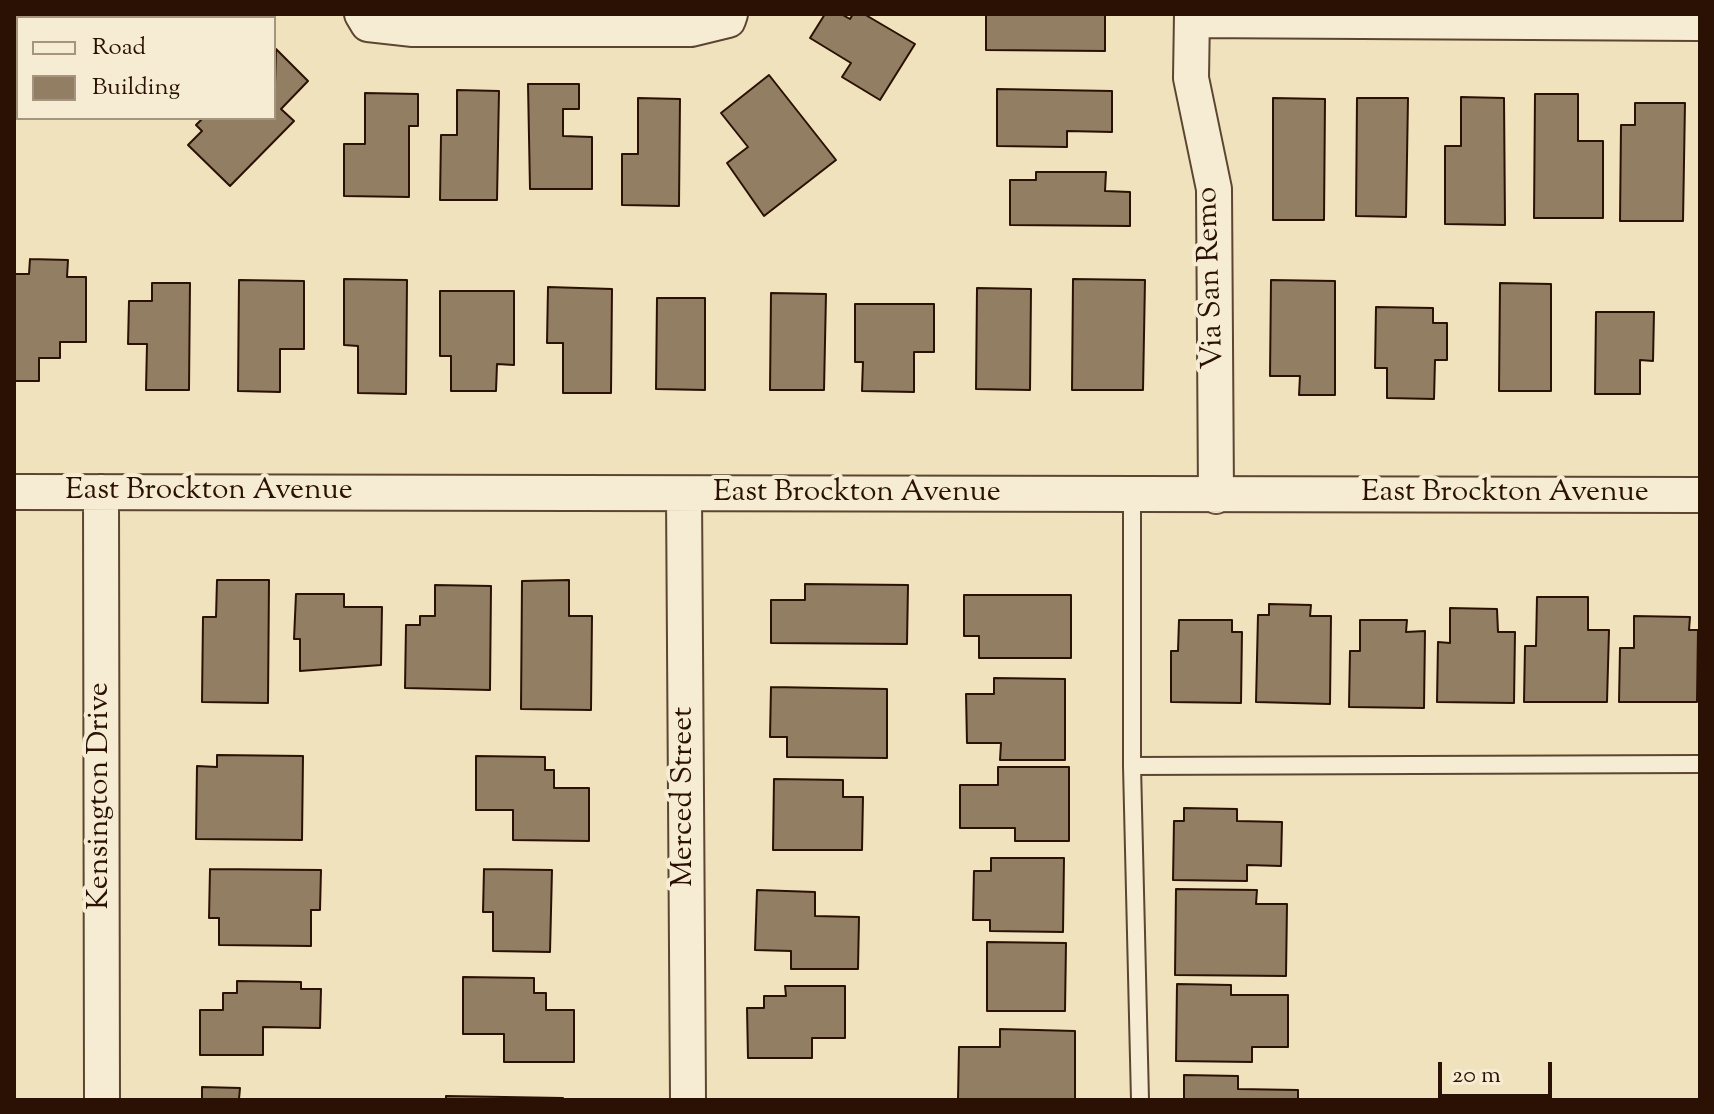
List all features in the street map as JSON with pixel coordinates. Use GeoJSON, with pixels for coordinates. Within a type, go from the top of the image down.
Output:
{"type":"FeatureCollection","features":[{"type":"Feature","properties":{"kind":"street"},"geometry":{"type":"LineString","coordinates":[[362,14],[368,24],[413,29],[691,29],[728,20],[730,14]]}},
{"type":"Feature","properties":{"kind":"street"},"geometry":{"type":"LineString","coordinates":[[1192,17],[1505,17],[1700,23]]}},
{"type":"Feature","properties":{"kind":"street","name":"Via San Remo"},"geometry":{"type":"LineString","coordinates":[[1192,17],[1191,78],[1214,189],[1216,496]]}},
{"type":"Feature","properties":{"kind":"street","name":"East Brockton Avenue"},"geometry":{"type":"LineString","coordinates":[[14,492],[1132,497],[1700,495]]}},
{"type":"Feature","properties":{"kind":"street","name":"Kensington Drive"},"geometry":{"type":"LineString","coordinates":[[101,492],[102,1100]]}},
{"type":"Feature","properties":{"kind":"street","name":"Merced Street"},"geometry":{"type":"LineString","coordinates":[[684,494],[688,1100]]}},
{"type":"Feature","properties":{"kind":"lane"},"geometry":{"type":"LineString","coordinates":[[1132,497],[1132,766],[1140,1100]]}},
{"type":"Feature","properties":{"kind":"lane"},"geometry":{"type":"LineString","coordinates":[[1132,766],[1700,764]]}},
{"type":"Feature","properties":{"kind":"building"},"geometry":{"type":"Polygon","coordinates":[[[263,14],[264,16],[164,16],[263,14]]]}},
{"type":"Feature","properties":{"kind":"building"},"geometry":{"type":"Polygon","coordinates":[[[825,14],[841,14],[850,19],[853,14],[864,14],[915,44],[880,100],[842,77],[851,63],[810,38],[825,14]]]}},
{"type":"Feature","properties":{"kind":"building"},"geometry":{"type":"Polygon","coordinates":[[[986,14],[1105,14],[1105,51],[986,50],[986,14]]]}},
{"type":"Feature","properties":{"kind":"building"},"geometry":{"type":"Polygon","coordinates":[[[276,49],[308,81],[281,109],[294,121],[230,186],[188,145],[202,131],[196,125],[201,120],[276,120],[276,49]]]}},
{"type":"Feature","properties":{"kind":"building"},"geometry":{"type":"Polygon","coordinates":[[[769,75],[836,160],[764,216],[727,163],[748,147],[721,113],[769,75]]]}},
{"type":"Feature","properties":{"kind":"building"},"geometry":{"type":"Polygon","coordinates":[[[528,84],[579,84],[579,109],[563,109],[563,136],[592,137],[592,189],[530,189],[528,84]]]}},
{"type":"Feature","properties":{"kind":"building"},"geometry":{"type":"Polygon","coordinates":[[[997,89],[1112,91],[1112,132],[1067,131],[1067,147],[997,146],[997,89]]]}},
{"type":"Feature","properties":{"kind":"building"},"geometry":{"type":"Polygon","coordinates":[[[457,90],[499,91],[497,200],[440,200],[441,135],[457,135],[457,90]]]}},
{"type":"Feature","properties":{"kind":"building"},"geometry":{"type":"Polygon","coordinates":[[[365,93],[418,94],[418,126],[409,126],[409,197],[344,196],[344,144],[365,144],[365,93]]]}},
{"type":"Feature","properties":{"kind":"building"},"geometry":{"type":"Polygon","coordinates":[[[1535,94],[1578,94],[1578,141],[1603,141],[1603,218],[1534,218],[1535,94]]]}},
{"type":"Feature","properties":{"kind":"building"},"geometry":{"type":"Polygon","coordinates":[[[1461,97],[1504,98],[1505,225],[1445,224],[1445,146],[1461,146],[1461,97]]]}},
{"type":"Feature","properties":{"kind":"building"},"geometry":{"type":"Polygon","coordinates":[[[638,98],[680,99],[679,206],[622,205],[622,154],[638,154],[638,98]]]}},
{"type":"Feature","properties":{"kind":"building"},"geometry":{"type":"Polygon","coordinates":[[[1273,98],[1325,99],[1324,220],[1273,220],[1273,98]]]}},
{"type":"Feature","properties":{"kind":"building"},"geometry":{"type":"Polygon","coordinates":[[[1357,98],[1408,98],[1406,217],[1356,216],[1357,98]]]}},
{"type":"Feature","properties":{"kind":"building"},"geometry":{"type":"Polygon","coordinates":[[[1635,103],[1685,103],[1683,221],[1620,221],[1621,125],[1635,125],[1635,103]]]}},
{"type":"Feature","properties":{"kind":"building"},"geometry":{"type":"Polygon","coordinates":[[[1036,172],[1106,172],[1105,191],[1130,192],[1130,226],[1010,225],[1010,180],[1036,180],[1036,172]]]}},
{"type":"Feature","properties":{"kind":"building"},"geometry":{"type":"Polygon","coordinates":[[[30,259],[68,260],[67,277],[86,277],[86,342],[60,342],[60,358],[39,358],[39,381],[14,381],[14,274],[29,274],[30,259]]]}},
{"type":"Feature","properties":{"kind":"building"},"geometry":{"type":"Polygon","coordinates":[[[344,279],[407,280],[406,394],[358,393],[358,346],[344,345],[344,279]]]}},
{"type":"Feature","properties":{"kind":"building"},"geometry":{"type":"Polygon","coordinates":[[[1073,279],[1145,280],[1143,390],[1072,390],[1073,279]]]}},
{"type":"Feature","properties":{"kind":"building"},"geometry":{"type":"Polygon","coordinates":[[[239,280],[304,281],[304,349],[280,349],[280,392],[238,391],[239,280]]]}},
{"type":"Feature","properties":{"kind":"building"},"geometry":{"type":"Polygon","coordinates":[[[1271,280],[1335,281],[1335,395],[1299,395],[1300,376],[1270,376],[1271,280]]]}},
{"type":"Feature","properties":{"kind":"building"},"geometry":{"type":"Polygon","coordinates":[[[152,283],[190,283],[189,390],[146,390],[147,344],[128,344],[129,301],[152,301],[152,283]]]}},
{"type":"Feature","properties":{"kind":"building"},"geometry":{"type":"Polygon","coordinates":[[[1500,283],[1551,284],[1551,391],[1499,391],[1500,283]]]}},
{"type":"Feature","properties":{"kind":"building"},"geometry":{"type":"Polygon","coordinates":[[[548,287],[612,289],[611,393],[563,393],[563,343],[547,343],[548,287]]]}},
{"type":"Feature","properties":{"kind":"building"},"geometry":{"type":"Polygon","coordinates":[[[977,288],[1031,289],[1030,390],[976,389],[977,288]]]}},
{"type":"Feature","properties":{"kind":"building"},"geometry":{"type":"Polygon","coordinates":[[[440,291],[514,291],[514,365],[497,364],[496,391],[451,391],[451,356],[440,356],[440,291]]]}},
{"type":"Feature","properties":{"kind":"building"},"geometry":{"type":"Polygon","coordinates":[[[771,293],[826,294],[824,390],[770,390],[771,293]]]}},
{"type":"Feature","properties":{"kind":"building"},"geometry":{"type":"Polygon","coordinates":[[[657,298],[705,298],[705,390],[656,389],[657,298]]]}},
{"type":"Feature","properties":{"kind":"building"},"geometry":{"type":"Polygon","coordinates":[[[855,304],[934,304],[934,352],[914,352],[914,392],[862,391],[863,362],[855,362],[855,304]]]}},
{"type":"Feature","properties":{"kind":"building"},"geometry":{"type":"Polygon","coordinates":[[[1376,307],[1433,308],[1433,323],[1447,323],[1447,360],[1435,360],[1434,399],[1387,398],[1387,368],[1375,368],[1376,307]]]}},
{"type":"Feature","properties":{"kind":"building"},"geometry":{"type":"Polygon","coordinates":[[[1596,312],[1654,312],[1653,361],[1640,360],[1640,394],[1595,394],[1596,312]]]}},
{"type":"Feature","properties":{"kind":"building"},"geometry":{"type":"Polygon","coordinates":[[[217,580],[269,580],[268,703],[202,702],[203,617],[216,617],[217,580]]]}},
{"type":"Feature","properties":{"kind":"building"},"geometry":{"type":"Polygon","coordinates":[[[569,580],[569,616],[592,616],[591,710],[521,709],[522,581],[569,580]]]}},
{"type":"Feature","properties":{"kind":"building"},"geometry":{"type":"Polygon","coordinates":[[[805,584],[908,585],[907,644],[771,643],[771,600],[805,600],[805,584]]]}},
{"type":"Feature","properties":{"kind":"building"},"geometry":{"type":"Polygon","coordinates":[[[435,585],[491,586],[490,690],[405,688],[406,625],[420,625],[420,616],[435,616],[435,585]]]}},
{"type":"Feature","properties":{"kind":"building"},"geometry":{"type":"Polygon","coordinates":[[[296,594],[344,594],[344,607],[382,607],[381,665],[300,671],[300,639],[294,639],[296,594]]]}},
{"type":"Feature","properties":{"kind":"building"},"geometry":{"type":"Polygon","coordinates":[[[964,595],[1071,595],[1071,658],[979,658],[979,636],[964,636],[964,595]]]}},
{"type":"Feature","properties":{"kind":"building"},"geometry":{"type":"Polygon","coordinates":[[[1537,597],[1588,597],[1588,630],[1609,630],[1607,702],[1524,702],[1525,646],[1536,646],[1537,597]]]}},
{"type":"Feature","properties":{"kind":"building"},"geometry":{"type":"Polygon","coordinates":[[[1269,604],[1311,605],[1310,616],[1331,616],[1330,704],[1256,702],[1258,615],[1269,615],[1269,604]]]}},
{"type":"Feature","properties":{"kind":"building"},"geometry":{"type":"Polygon","coordinates":[[[1450,608],[1497,609],[1498,632],[1515,632],[1514,703],[1437,702],[1438,642],[1450,643],[1450,608]]]}},
{"type":"Feature","properties":{"kind":"building"},"geometry":{"type":"Polygon","coordinates":[[[1634,616],[1690,617],[1689,630],[1698,630],[1697,702],[1619,702],[1620,648],[1634,648],[1634,616]]]}},
{"type":"Feature","properties":{"kind":"building"},"geometry":{"type":"Polygon","coordinates":[[[1179,620],[1232,620],[1232,632],[1242,632],[1241,703],[1171,702],[1171,651],[1178,651],[1179,620]]]}},
{"type":"Feature","properties":{"kind":"building"},"geometry":{"type":"Polygon","coordinates":[[[1360,620],[1407,620],[1406,632],[1425,631],[1424,708],[1349,707],[1350,651],[1360,651],[1360,620]]]}},
{"type":"Feature","properties":{"kind":"building"},"geometry":{"type":"Polygon","coordinates":[[[994,678],[1065,679],[1065,760],[1000,760],[1001,743],[967,743],[966,694],[994,694],[994,678]]]}},
{"type":"Feature","properties":{"kind":"building"},"geometry":{"type":"Polygon","coordinates":[[[771,687],[887,689],[887,758],[787,757],[787,737],[770,737],[771,687]]]}},
{"type":"Feature","properties":{"kind":"building"},"geometry":{"type":"Polygon","coordinates":[[[217,755],[303,756],[302,840],[196,839],[197,766],[217,767],[217,755]]]}},
{"type":"Feature","properties":{"kind":"building"},"geometry":{"type":"Polygon","coordinates":[[[476,756],[545,757],[545,770],[554,770],[554,788],[589,788],[589,841],[513,840],[513,810],[476,810],[476,756]]]}},
{"type":"Feature","properties":{"kind":"building"},"geometry":{"type":"Polygon","coordinates":[[[998,767],[1069,767],[1069,841],[1015,841],[1015,828],[960,828],[960,785],[998,785],[998,767]]]}},
{"type":"Feature","properties":{"kind":"building"},"geometry":{"type":"Polygon","coordinates":[[[774,779],[843,780],[843,797],[863,797],[862,850],[773,850],[774,779]]]}},
{"type":"Feature","properties":{"kind":"building"},"geometry":{"type":"Polygon","coordinates":[[[1184,808],[1237,809],[1237,821],[1282,822],[1281,866],[1247,865],[1247,881],[1173,880],[1174,821],[1184,821],[1184,808]]]}},
{"type":"Feature","properties":{"kind":"building"},"geometry":{"type":"Polygon","coordinates":[[[991,858],[1064,858],[1063,932],[990,931],[990,920],[973,920],[974,871],[991,871],[991,858]]]}},
{"type":"Feature","properties":{"kind":"building"},"geometry":{"type":"Polygon","coordinates":[[[210,869],[321,870],[320,910],[311,910],[311,946],[219,945],[219,918],[209,918],[210,869]]]}},
{"type":"Feature","properties":{"kind":"building"},"geometry":{"type":"Polygon","coordinates":[[[484,869],[552,870],[550,952],[493,951],[493,912],[483,912],[484,869]]]}},
{"type":"Feature","properties":{"kind":"building"},"geometry":{"type":"Polygon","coordinates":[[[1176,889],[1257,890],[1256,904],[1287,904],[1286,976],[1175,975],[1176,889]]]}},
{"type":"Feature","properties":{"kind":"building"},"geometry":{"type":"Polygon","coordinates":[[[757,890],[815,892],[815,916],[859,917],[858,969],[791,969],[791,951],[755,950],[757,890]]]}},
{"type":"Feature","properties":{"kind":"building"},"geometry":{"type":"Polygon","coordinates":[[[987,942],[1066,943],[1065,1011],[987,1011],[987,942]]]}},
{"type":"Feature","properties":{"kind":"building"},"geometry":{"type":"Polygon","coordinates":[[[463,977],[534,978],[534,993],[546,993],[546,1010],[574,1010],[574,1062],[504,1062],[504,1034],[463,1034],[463,977]]]}},
{"type":"Feature","properties":{"kind":"building"},"geometry":{"type":"Polygon","coordinates":[[[237,981],[301,982],[301,989],[321,989],[320,1028],[263,1027],[263,1055],[200,1055],[200,1010],[223,1010],[223,993],[237,993],[237,981]]]}},
{"type":"Feature","properties":{"kind":"building"},"geometry":{"type":"Polygon","coordinates":[[[1177,984],[1231,985],[1231,995],[1288,995],[1288,1047],[1252,1047],[1252,1062],[1176,1061],[1177,984]]]}},
{"type":"Feature","properties":{"kind":"building"},"geometry":{"type":"Polygon","coordinates":[[[785,986],[845,986],[845,1038],[812,1038],[812,1058],[748,1058],[747,1008],[764,1008],[764,996],[786,996],[785,986]]]}},
{"type":"Feature","properties":{"kind":"building"},"geometry":{"type":"Polygon","coordinates":[[[1000,1029],[1075,1031],[1075,1100],[958,1100],[959,1047],[1000,1047],[1000,1029]]]}},
{"type":"Feature","properties":{"kind":"building"},"geometry":{"type":"Polygon","coordinates":[[[1184,1075],[1238,1076],[1238,1089],[1298,1090],[1298,1100],[1184,1100],[1184,1075]]]}},
{"type":"Feature","properties":{"kind":"building"},"geometry":{"type":"Polygon","coordinates":[[[202,1087],[240,1088],[239,1099],[322,1100],[202,1100],[202,1087]]]}},
{"type":"Feature","properties":{"kind":"building"},"geometry":{"type":"Polygon","coordinates":[[[446,1096],[563,1098],[563,1100],[446,1100],[446,1096]]]}}]}
